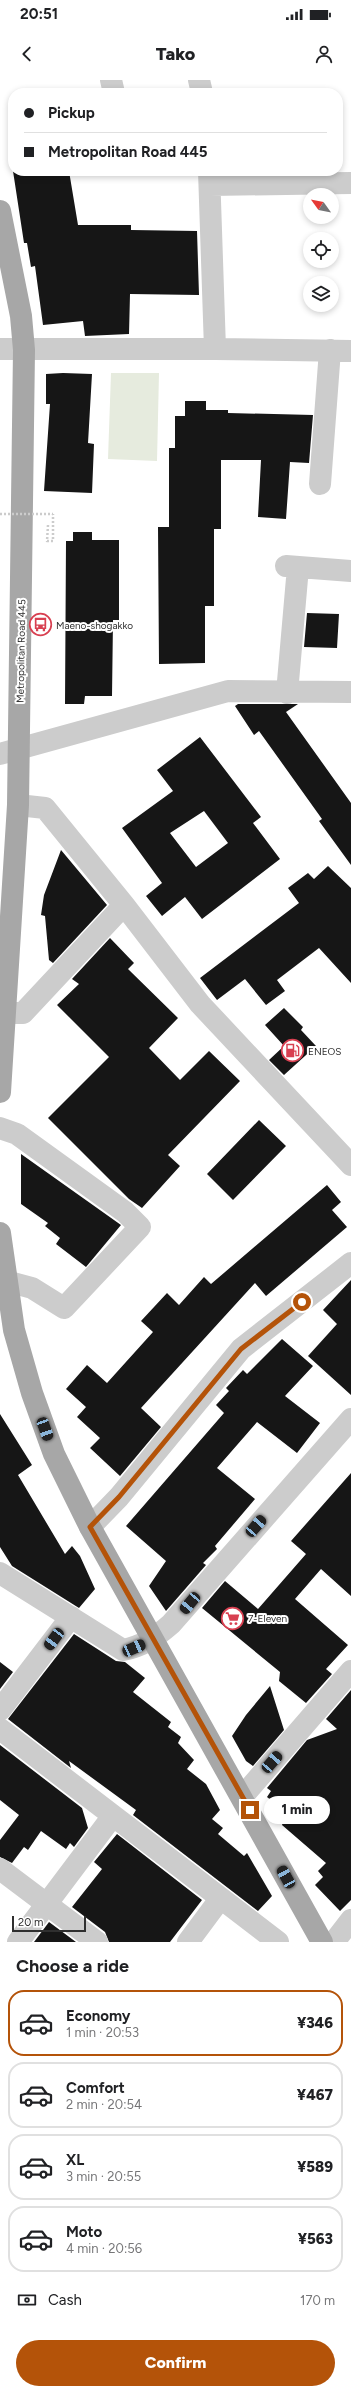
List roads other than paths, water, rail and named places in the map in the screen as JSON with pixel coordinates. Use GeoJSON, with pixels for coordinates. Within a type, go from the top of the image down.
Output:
{"type":"FeatureCollection","features":[{"type":"Feature","properties":{"kind":"main road","name":"Metropolitan Road 445"},"geometry":{"type":"LineString","coordinates":[[0,211],[21,316],[24,350],[10,751],[18,805],[0,1092]]}},
{"type":"Feature","properties":{"kind":"main road"},"geometry":{"type":"LineString","coordinates":[[0,1241],[14,1330],[32,1393],[54,1454],[90,1527],[322,1941]]}},
{"type":"Feature","properties":{"kind":"street"},"geometry":{"type":"LineString","coordinates":[[215,349],[209,178],[351,183]]}},
{"type":"Feature","properties":{"kind":"street"},"geometry":{"type":"LineString","coordinates":[[0,349],[215,349],[340,351],[320,484]]}},
{"type":"Feature","properties":{"kind":"street"},"geometry":{"type":"LineString","coordinates":[[287,693],[292,567],[351,571]]}},
{"type":"Feature","properties":{"kind":"street"},"geometry":{"type":"LineString","coordinates":[[10,751],[228,691],[287,693],[351,692]]}},
{"type":"Feature","properties":{"kind":"street"},"geometry":{"type":"LineString","coordinates":[[18,805],[45,808],[124,905],[200,1004],[351,1166]]}},
{"type":"Feature","properties":{"kind":"street"},"geometry":{"type":"LineString","coordinates":[[6,1013],[23,1013],[124,905]]}},
{"type":"Feature","properties":{"kind":"street"},"geometry":{"type":"LineString","coordinates":[[0,1128],[17,1134],[125,1212],[140,1227],[64,1308],[32,1288],[6,1281]]}},
{"type":"Feature","properties":{"kind":"street"},"geometry":{"type":"LineString","coordinates":[[90,1527],[119,1497],[241,1349],[351,1263]]}},
{"type":"Feature","properties":{"kind":"street"},"geometry":{"type":"LineString","coordinates":[[0,1573],[123,1650],[153,1639],[171,1624],[351,1419]]}},
{"type":"Feature","properties":{"kind":"street"},"geometry":{"type":"LineString","coordinates":[[0,1710],[71,1617]]}},
{"type":"Feature","properties":{"kind":"street"},"geometry":{"type":"LineString","coordinates":[[242,1797],[351,1671]]}},
{"type":"Feature","properties":{"kind":"street"},"geometry":{"type":"LineString","coordinates":[[0,1729],[112,1817],[278,1942]]}},
{"type":"Feature","properties":{"kind":"street"},"geometry":{"type":"LineString","coordinates":[[18,1942],[112,1817]]}},
{"type":"Feature","properties":{"kind":"street"},"geometry":{"type":"LineString","coordinates":[[0,1869],[97,1942]]}},
{"type":"Feature","properties":{"kind":"street"},"geometry":{"type":"LineString","coordinates":[[188,1942],[220,1899]]}},
{"type":"Feature","properties":{"kind":"street"},"geometry":{"type":"LineString","coordinates":[[322,1941],[351,1920]]}},
{"type":"Feature","properties":{"kind":"place","name":"Maeno-shogakko"},"geometry":{"type":"Point","coordinates":[40,625]}},
{"type":"Feature","properties":{"kind":"place","name":"ENEOS"},"geometry":{"type":"Point","coordinates":[292,1051]}},
{"type":"Feature","properties":{"kind":"place","name":"7-Eleven"},"geometry":{"type":"Point","coordinates":[233,1618]}}]}
